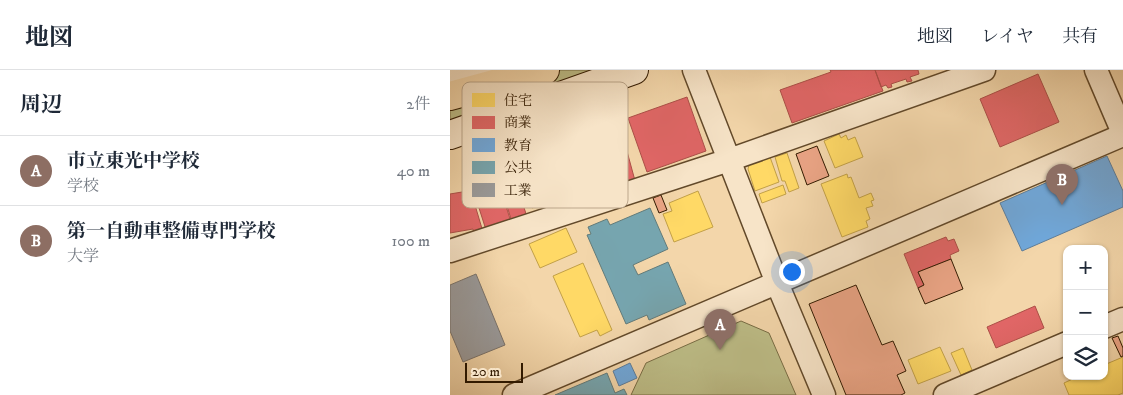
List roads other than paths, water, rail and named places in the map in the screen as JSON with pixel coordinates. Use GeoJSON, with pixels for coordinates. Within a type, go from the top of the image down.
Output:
{"type":"FeatureCollection","features":[{"type":"Feature","properties":{"kind":"highway"},"geometry":{"type":"LineString","coordinates":[[495,82],[536,70]]}},
{"type":"Feature","properties":{"kind":"highway"},"geometry":{"type":"LineString","coordinates":[[499,82],[545,70]]}},
{"type":"Feature","properties":{"kind":"street"},"geometry":{"type":"LineString","coordinates":[[450,84],[487,70]]}},
{"type":"Feature","properties":{"kind":"street"},"geometry":{"type":"LineString","coordinates":[[600,82],[634,70]]}},
{"type":"Feature","properties":{"kind":"street"},"geometry":{"type":"LineString","coordinates":[[694,70],[777,283],[824,395]]}},
{"type":"Feature","properties":{"kind":"street"},"geometry":{"type":"LineString","coordinates":[[628,193],[729,160],[984,70]]}},
{"type":"Feature","properties":{"kind":"street"},"geometry":{"type":"LineString","coordinates":[[514,395],[1123,134],[1096,70]]}},
{"type":"Feature","properties":{"kind":"street"},"geometry":{"type":"LineString","coordinates":[[450,135],[462,131]]}},
{"type":"Feature","properties":{"kind":"street"},"geometry":{"type":"LineString","coordinates":[[450,251],[582,208]]}},
{"type":"Feature","properties":{"kind":"street"},"geometry":{"type":"LineString","coordinates":[[1108,325],[1123,319]]}},
{"type":"Feature","properties":{"kind":"street"},"geometry":{"type":"LineString","coordinates":[[944,395],[1063,345]]}},
{"type":"Feature","properties":{"kind":"place","name":"第一自動車整備専門学校"},"geometry":{"type":"Point","coordinates":[1062,205]}},
{"type":"Feature","properties":{"kind":"place","name":"市立東光中学校"},"geometry":{"type":"Point","coordinates":[720,350]}}]}
